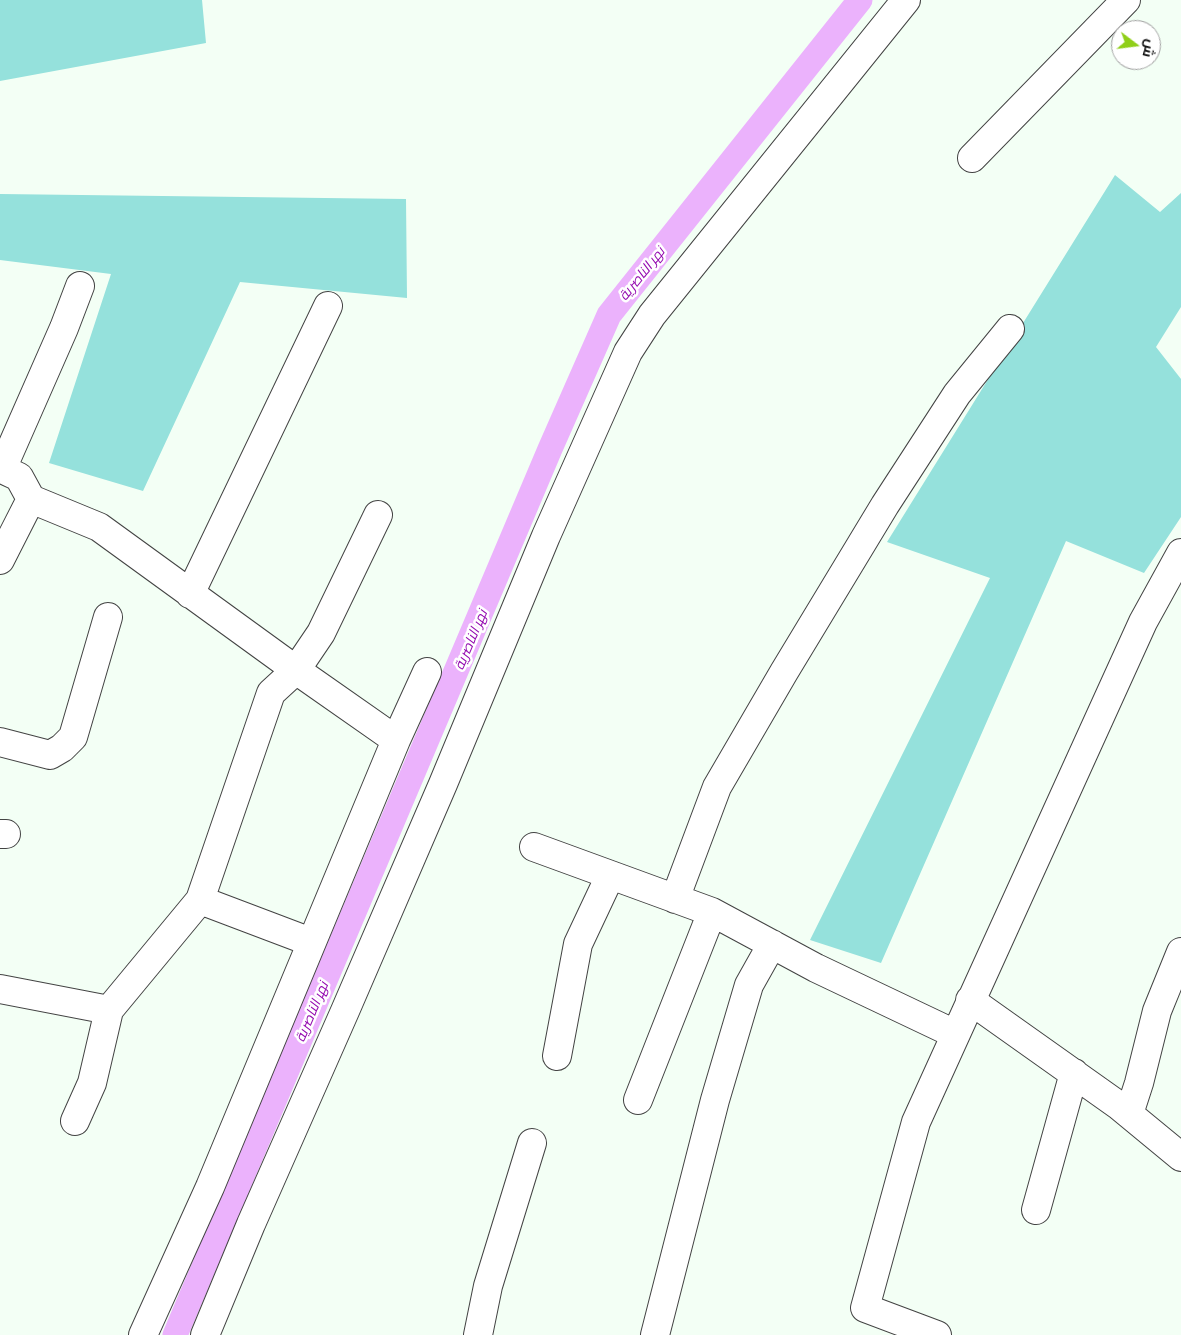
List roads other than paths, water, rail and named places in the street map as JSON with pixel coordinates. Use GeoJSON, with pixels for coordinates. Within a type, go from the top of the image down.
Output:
{"type":"FeatureCollection","features":[{"type":"Feature","properties":{"kind":"street"},"geometry":{"type":"LineString","coordinates":[[205,1335],[251,1224],[443,784],[546,536],[628,352],[652,315],[906,0]]}},
{"type":"Feature","properties":{"kind":"street"},"geometry":{"type":"LineString","coordinates":[[972,158],[1126,0]]}},
{"type":"Feature","properties":{"kind":"street"},"geometry":{"type":"LineString","coordinates":[[80,286],[64,328],[2,469],[19,477],[31,499],[99,527],[396,740]]}},
{"type":"Feature","properties":{"kind":"street"},"geometry":{"type":"LineString","coordinates":[[190,594],[328,306]]}},
{"type":"Feature","properties":{"kind":"street"},"geometry":{"type":"LineString","coordinates":[[675,899],[717,787],[779,680],[885,505],[957,394],[1010,329]]}},
{"type":"Feature","properties":{"kind":"street"},"geometry":{"type":"LineString","coordinates":[[0,560],[31,499]]}},
{"type":"Feature","properties":{"kind":"street"},"geometry":{"type":"LineString","coordinates":[[75,1121],[92,1083],[109,1010],[200,900],[271,693],[296,670],[321,633],[378,515]]}},
{"type":"Feature","properties":{"kind":"street"},"geometry":{"type":"LineString","coordinates":[[937,1335],[865,1308],[916,1122],[1143,622],[1181,553]]}},
{"type":"Feature","properties":{"kind":"street"},"geometry":{"type":"LineString","coordinates":[[0,742],[50,755],[62,748],[73,737],[108,617]]}},
{"type":"Feature","properties":{"kind":"street"},"geometry":{"type":"LineString","coordinates":[[143,1335],[210,1187],[396,740],[427,672]]}},
{"type":"Feature","properties":{"kind":"street"},"geometry":{"type":"LineString","coordinates":[[534,847],[712,912],[816,968],[955,1034]]}},
{"type":"Feature","properties":{"kind":"street"},"geometry":{"type":"LineString","coordinates":[[557,1056],[578,944],[610,876]]}},
{"type":"Feature","properties":{"kind":"street"},"geometry":{"type":"LineString","coordinates":[[200,900],[311,942]]}},
{"type":"Feature","properties":{"kind":"street"},"geometry":{"type":"LineString","coordinates":[[638,1100],[712,912]]}},
{"type":"Feature","properties":{"kind":"street"},"geometry":{"type":"LineString","coordinates":[[655,1335],[715,1100],[749,985],[772,944]]}},
{"type":"Feature","properties":{"kind":"street"},"geometry":{"type":"LineString","coordinates":[[1129,1114],[1139,1083],[1156,1011],[1181,952]]}},
{"type":"Feature","properties":{"kind":"street"},"geometry":{"type":"LineString","coordinates":[[0,989],[109,1010]]}},
{"type":"Feature","properties":{"kind":"street"},"geometry":{"type":"LineString","coordinates":[[970,1000],[1074,1073],[1129,1114],[1181,1157]]}},
{"type":"Feature","properties":{"kind":"street"},"geometry":{"type":"LineString","coordinates":[[1036,1210],[1074,1073]]}},
{"type":"Feature","properties":{"kind":"street"},"geometry":{"type":"LineString","coordinates":[[478,1335],[488,1286],[532,1142]]}},
{"type":"Feature","properties":{"kind":"waterway","name":"نهر الناصرية"},"geometry":{"type":"LineString","coordinates":[[175,1335],[550,449],[609,315],[860,0]]}}]}
